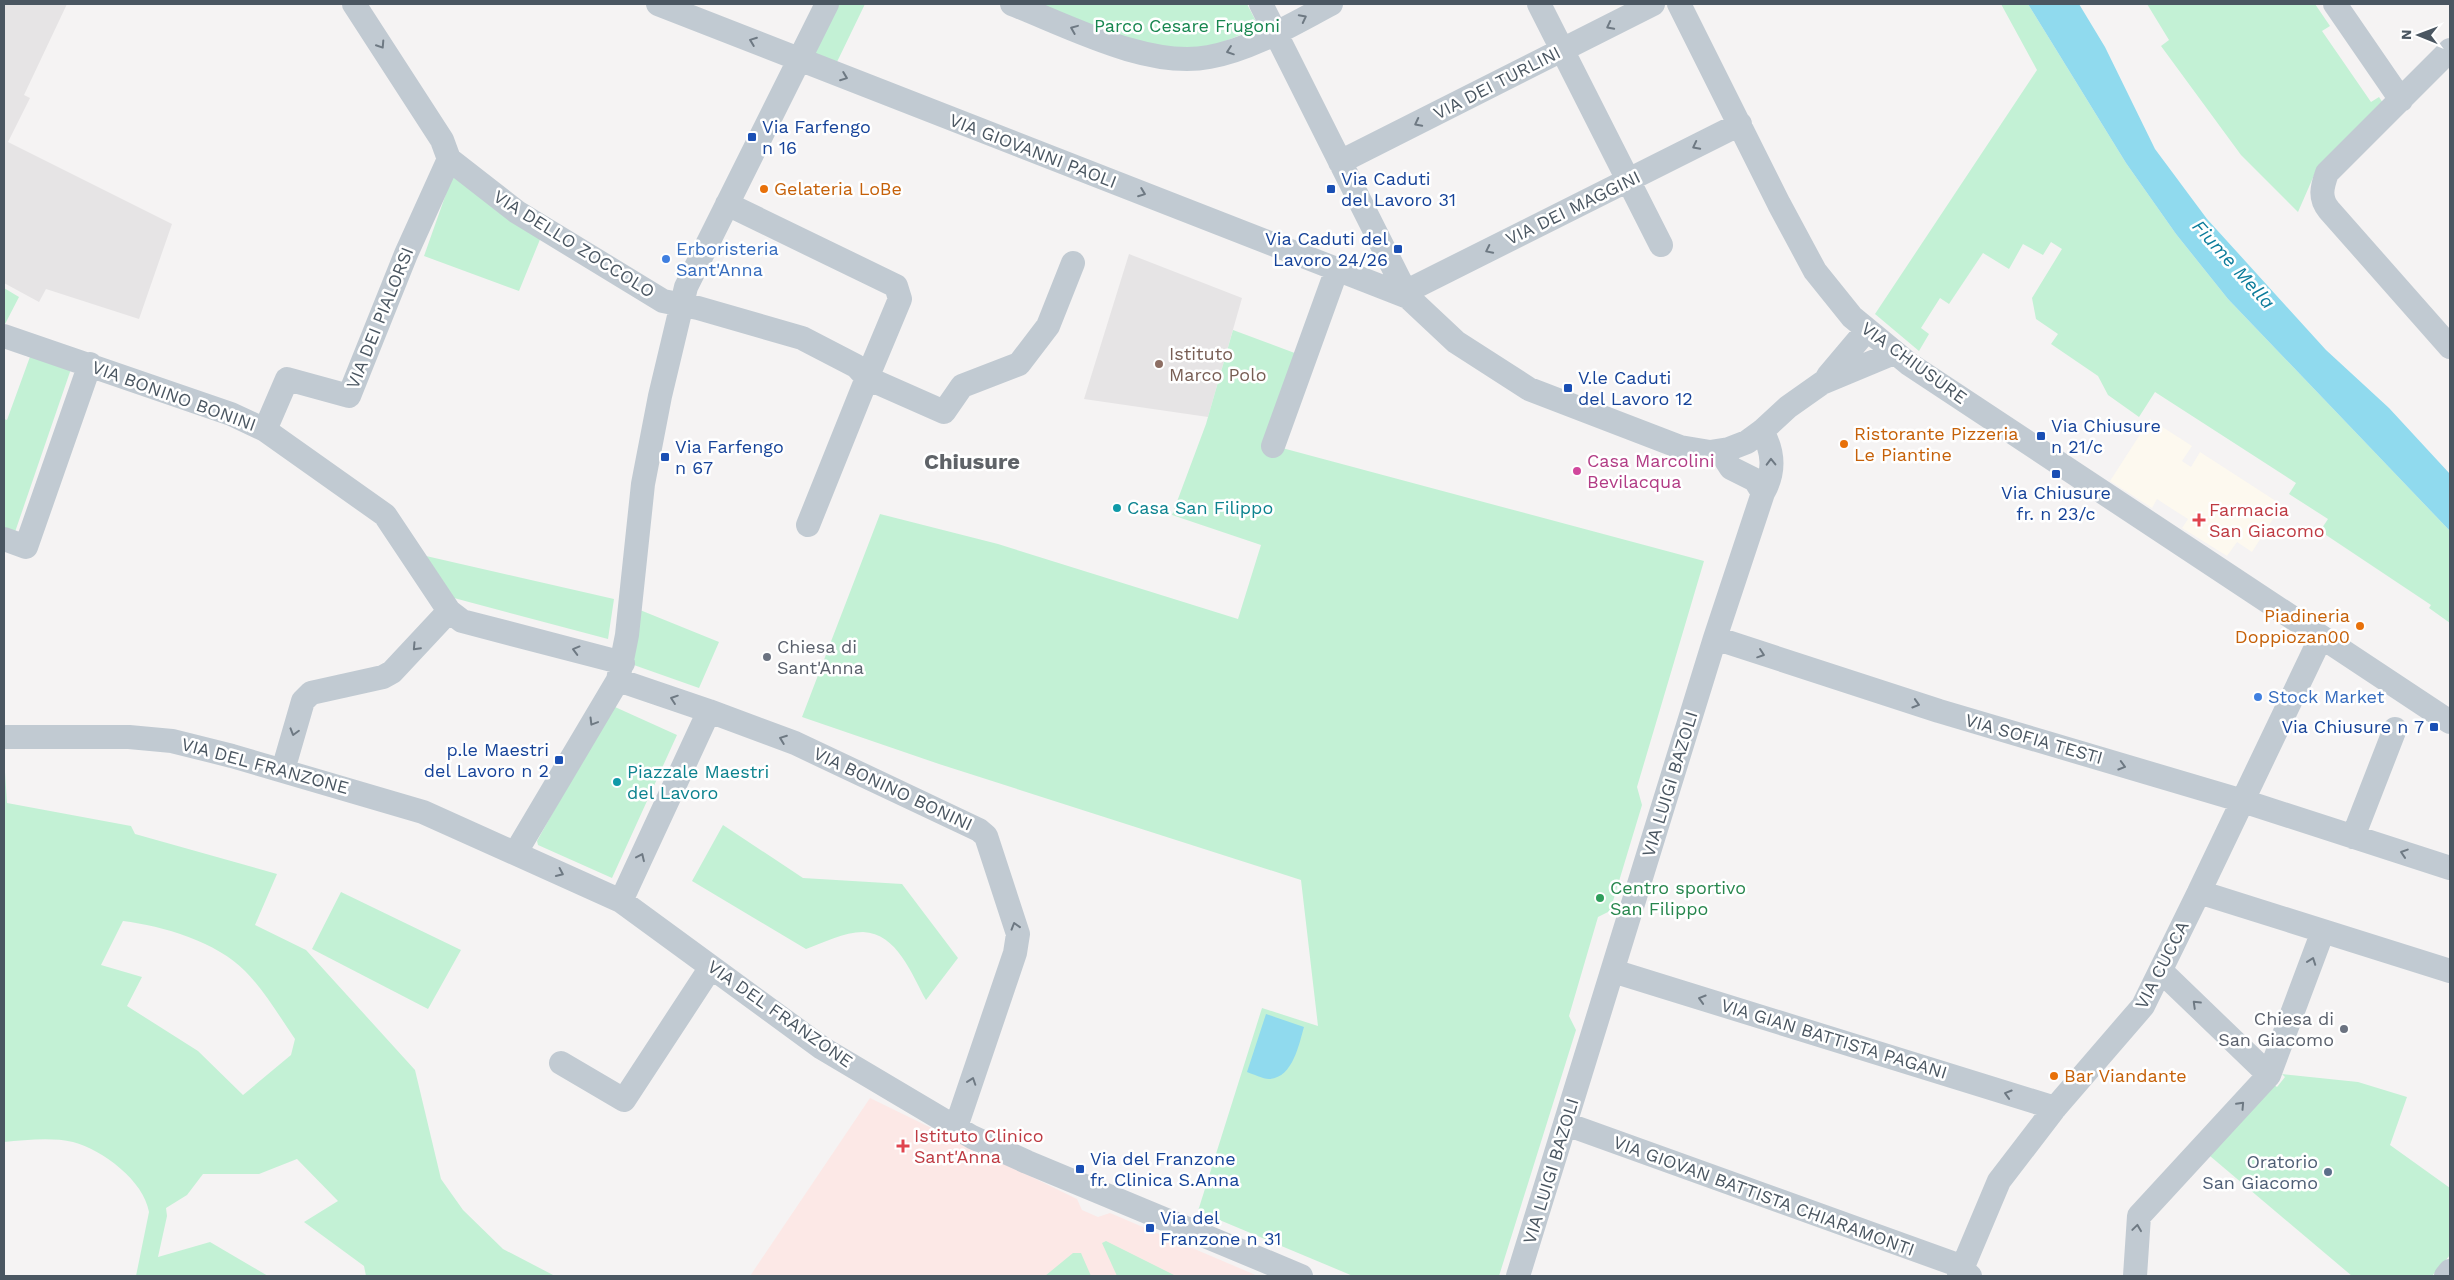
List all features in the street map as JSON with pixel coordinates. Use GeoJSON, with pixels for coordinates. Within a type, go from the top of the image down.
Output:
{"type":"FeatureCollection","features":[{"type":"Feature","properties":{"kind":"street","name":"VIA DELLO ZOCCOLO"},"geometry":{"type":"LineString","coordinates":[[354,4],[442,140],[449,159],[517,212],[663,301],[802,338],[856,366],[867,378],[944,412],[962,386],[1019,364],[1048,326],[1073,263]]}},
{"type":"Feature","properties":{"kind":"street","name":"VIA GIOVANNI PAOLI"},"geometry":{"type":"LineString","coordinates":[[658,4],[1336,269],[1407,294]]}},
{"type":"Feature","properties":{"kind":"street"},"geometry":{"type":"LineString","coordinates":[[621,671],[709,711],[621,901],[516,852],[621,671],[643,484],[681,305],[690,275],[827,4]]}},
{"type":"Feature","properties":{"kind":"street"},"geometry":{"type":"LineString","coordinates":[[1012,4],[1132,52],[1168,58],[1208,58],[1231,51],[1276,33],[1331,4]]}},
{"type":"Feature","properties":{"kind":"street"},"geometry":{"type":"LineString","coordinates":[[1261,4],[1407,294],[1456,342],[1529,389],[1680,448],[1720,451],[1738,446],[1762,431],[1788,407],[1822,383],[1894,353]]}},
{"type":"Feature","properties":{"kind":"street"},"geometry":{"type":"LineString","coordinates":[[1539,4],[1661,245]]}},
{"type":"Feature","properties":{"kind":"street","name":"VIA DEI TURLINI"},"geometry":{"type":"LineString","coordinates":[[1340,162],[1653,4]]}},
{"type":"Feature","properties":{"kind":"street","name":"VIA CHIUSURE"},"geometry":{"type":"LineString","coordinates":[[1680,4],[1810,263],[1838,303],[1866,331],[1894,353],[2450,722]]}},
{"type":"Feature","properties":{"kind":"street"},"geometry":{"type":"LineString","coordinates":[[2334,4],[2401,100]]}},
{"type":"Feature","properties":{"kind":"street"},"geometry":{"type":"LineString","coordinates":[[2450,50],[2327,173],[2322,193],[2324,204],[2450,347]]}},
{"type":"Feature","properties":{"kind":"street","name":"VIA DEI MAGGINI"},"geometry":{"type":"LineString","coordinates":[[1407,294],[1740,124]]}},
{"type":"Feature","properties":{"kind":"street","name":"VIA DEI PIALORSI"},"geometry":{"type":"LineString","coordinates":[[265,430],[287,379],[349,396],[406,254],[449,159]]}},
{"type":"Feature","properties":{"kind":"street"},"geometry":{"type":"LineString","coordinates":[[727,204],[896,286],[900,299],[808,524]]}},
{"type":"Feature","properties":{"kind":"street"},"geometry":{"type":"LineString","coordinates":[[1273,446],[1336,269]]}},
{"type":"Feature","properties":{"kind":"street"},"geometry":{"type":"LineString","coordinates":[[1822,383],[1866,331]]}},
{"type":"Feature","properties":{"kind":"street","name":"VIA BONINO BONINI"},"geometry":{"type":"LineString","coordinates":[[4,336],[231,414],[265,430],[385,515],[449,611],[462,621],[621,671]]}},
{"type":"Feature","properties":{"kind":"street"},"geometry":{"type":"LineString","coordinates":[[4,539],[26,547],[90,364]]}},
{"type":"Feature","properties":{"kind":"street","name":"VIA LUIGI BAZOLI"},"geometry":{"type":"LineString","coordinates":[[1518,1276],[1715,638],[1763,493],[1769,482],[1772,465],[1770,447],[1762,431]]}},
{"type":"Feature","properties":{"kind":"street"},"geometry":{"type":"LineString","coordinates":[[1720,451],[1731,468],[1755,480],[1763,493]]}},
{"type":"Feature","properties":{"kind":"street"},"geometry":{"type":"LineString","coordinates":[[283,770],[303,702],[311,693],[383,677],[392,672],[449,611]]}},
{"type":"Feature","properties":{"kind":"street","name":"VIA CUCCA"},"geometry":{"type":"LineString","coordinates":[[1963,1274],[1999,1181],[2055,1108],[2136,1016],[2162,972],[2321,637]]}},
{"type":"Feature","properties":{"kind":"street","name":"VIA SOFIA TESTI"},"geometry":{"type":"LineString","coordinates":[[1715,638],[1930,709],[2243,801],[2450,868]]}},
{"type":"Feature","properties":{"kind":"street","name":"VIA BONINO BONINI"},"geometry":{"type":"LineString","coordinates":[[709,711],[795,743],[979,830],[986,836],[1018,934],[1015,953],[956,1127]]}},
{"type":"Feature","properties":{"kind":"street"},"geometry":{"type":"LineString","coordinates":[[2353,837],[2395,729]]}},
{"type":"Feature","properties":{"kind":"street","name":"VIA DEL FRANZONE"},"geometry":{"type":"LineString","coordinates":[[4,737],[129,737],[172,742],[283,770],[424,812],[516,852]]}},
{"type":"Feature","properties":{"kind":"street"},"geometry":{"type":"LineString","coordinates":[[2199,892],[2450,971]]}},
{"type":"Feature","properties":{"kind":"street","name":"VIA DEL FRANZONE"},"geometry":{"type":"LineString","coordinates":[[621,901],[822,1048],[972,1137],[1027,1162],[1301,1276]]}},
{"type":"Feature","properties":{"kind":"street"},"geometry":{"type":"LineString","coordinates":[[2135,1276],[2137,1231],[2142,1212],[2269,1074],[2323,931]]}},
{"type":"Feature","properties":{"kind":"street"},"geometry":{"type":"LineString","coordinates":[[561,1063],[624,1100],[711,967]]}},
{"type":"Feature","properties":{"kind":"street","name":"VIA GIAN BATTISTA PAGANI"},"geometry":{"type":"LineString","coordinates":[[1612,971],[2055,1108]]}},
{"type":"Feature","properties":{"kind":"street"},"geometry":{"type":"LineString","coordinates":[[2162,972],[2269,1074]]}},
{"type":"Feature","properties":{"kind":"street","name":"VIA GIOVAN BATTISTA CHIARAMONTI"},"geometry":{"type":"LineString","coordinates":[[1566,1124],[1955,1264],[1963,1274]]}},
{"type":"Feature","properties":{"kind":"street"},"geometry":{"type":"LineString","coordinates":[[2446,1276],[2450,1271]]}},
{"type":"Feature","properties":{"kind":"shaded area"},"geometry":{"type":"Polygon","coordinates":[[[4,4],[67,4],[24,95],[30,98],[8,142],[172,224],[139,319],[46,289],[39,302],[4,283],[4,4]]]}},
{"type":"Feature","properties":{"kind":"shaded area","name":"Istituto Marco Polo"},"geometry":{"type":"Polygon","coordinates":[[[1129,254],[1242,298],[1208,417],[1084,399],[1129,254]]]}},
{"type":"Feature","properties":{"kind":"shaded area"},"geometry":{"type":"Polygon","coordinates":[[[2150,419],[2192,446],[2182,461],[2191,467],[2200,452],[2282,505],[2252,552],[2237,542],[2227,556],[2182,528],[2188,519],[2157,499],[2152,508],[2110,481],[2150,419]]]}},
{"type":"Feature","properties":{"kind":"shaded area","name":"Istituto Clinico Sant'Anna"},"geometry":{"type":"Polygon","coordinates":[[[870,1098],[1077,1199],[1082,1210],[1098,1217],[1110,1213],[1258,1276],[750,1276],[870,1098]]]}},
{"type":"Feature","properties":{"kind":"green space"},"geometry":{"type":"Polygon","coordinates":[[[838,4],[865,4],[836,64],[814,54],[838,4]]]}},
{"type":"Feature","properties":{"kind":"green space","name":"Parco Cesare Frugoni"},"geometry":{"type":"Polygon","coordinates":[[[1035,4],[1247,4],[1259,27],[1202,48],[1163,49],[1126,40],[1035,4]]]}},
{"type":"Feature","properties":{"kind":"green space"},"geometry":{"type":"Polygon","coordinates":[[[2001,4],[2028,4],[2126,163],[2176,234],[2228,299],[2450,531],[2450,623],[2429,608],[2431,605],[2320,531],[2328,519],[2289,494],[2296,483],[2155,392],[2139,417],[2108,395],[2098,376],[2051,344],[2058,334],[2036,319],[2032,298],[2062,249],[2051,242],[2043,255],[2023,244],[2009,269],[1983,253],[1949,304],[1940,298],[1921,328],[1929,334],[1919,351],[1875,314],[2037,70],[2001,4]]]}},
{"type":"Feature","properties":{"kind":"green space"},"geometry":{"type":"Polygon","coordinates":[[[2147,4],[2315,4],[2330,26],[2322,31],[2371,102],[2379,97],[2383,103],[2315,173],[2298,212],[2241,155],[2161,46],[2169,40],[2147,4]]]}},
{"type":"Feature","properties":{"kind":"green space"},"geometry":{"type":"Polygon","coordinates":[[[453,174],[541,237],[519,291],[424,256],[453,174]]]}},
{"type":"Feature","properties":{"kind":"green space"},"geometry":{"type":"Polygon","coordinates":[[[4,288],[19,297],[4,326],[4,288]]]}},
{"type":"Feature","properties":{"kind":"green space"},"geometry":{"type":"Polygon","coordinates":[[[1233,330],[1300,355],[1267,444],[1704,561],[1637,787],[1642,805],[1610,911],[1598,917],[1569,1016],[1576,1030],[1499,1276],[1353,1276],[1198,1211],[1262,1008],[1318,1026],[1301,880],[939,764],[802,717],[880,514],[998,544],[1238,619],[1261,545],[1172,515],[1206,424],[1233,330]]]}},
{"type":"Feature","properties":{"kind":"green space"},"geometry":{"type":"Polygon","coordinates":[[[31,354],[71,369],[15,532],[4,527],[4,419],[7,420],[31,354]]]}},
{"type":"Feature","properties":{"kind":"green space"},"geometry":{"type":"Polygon","coordinates":[[[426,556],[614,599],[608,639],[454,598],[426,556]]]}},
{"type":"Feature","properties":{"kind":"green space"},"geometry":{"type":"Polygon","coordinates":[[[640,610],[719,642],[699,688],[631,664],[640,610]]]}},
{"type":"Feature","properties":{"kind":"green space"},"geometry":{"type":"Polygon","coordinates":[[[615,707],[677,735],[612,878],[538,845],[537,841],[610,709],[615,707]]]}},
{"type":"Feature","properties":{"kind":"green space"},"geometry":{"type":"Polygon","coordinates":[[[4,757],[7,803],[131,826],[135,834],[277,874],[255,925],[306,950],[415,1070],[441,1179],[463,1210],[503,1249],[555,1276],[366,1276],[364,1266],[304,1222],[338,1201],[297,1159],[259,1174],[203,1174],[187,1195],[166,1208],[167,1216],[158,1257],[210,1242],[268,1276],[136,1276],[149,1212],[146,1200],[131,1178],[109,1159],[85,1146],[73,1142],[47,1139],[4,1142],[4,757]],[[123,921],[101,965],[142,977],[127,1006],[198,1051],[243,1095],[291,1055],[295,1039],[272,1004],[245,971],[220,952],[205,944],[172,931],[123,921]]]}},
{"type":"Feature","properties":{"kind":"green space"},"geometry":{"type":"Polygon","coordinates":[[[723,825],[803,878],[902,884],[958,958],[926,1000],[902,957],[894,947],[875,934],[856,932],[806,949],[692,881],[723,825]]]}},
{"type":"Feature","properties":{"kind":"green space"},"geometry":{"type":"Polygon","coordinates":[[[341,892],[461,950],[428,1009],[312,949],[341,892]]]}},
{"type":"Feature","properties":{"kind":"green space","name":"Oratorio San Giacomo"},"geometry":{"type":"Polygon","coordinates":[[[2282,1074],[2358,1082],[2407,1097],[2390,1145],[2450,1188],[2450,1255],[2432,1276],[2352,1276],[2210,1156],[2273,1084],[2277,1087],[2285,1077],[2282,1074]]]}},
{"type":"Feature","properties":{"kind":"green space"},"geometry":{"type":"Polygon","coordinates":[[[1106,1241],[1176,1276],[1117,1276],[1102,1243],[1106,1241]]]}},
{"type":"Feature","properties":{"kind":"green space"},"geometry":{"type":"Polygon","coordinates":[[[1073,1253],[1081,1253],[1091,1276],[1045,1276],[1073,1253]]]}},
{"type":"Feature","properties":{"kind":"water","name":"Fiume Mella"},"geometry":{"type":"Polygon","coordinates":[[[2028,4],[2079,4],[2105,47],[2155,149],[2207,219],[2326,350],[2389,408],[2450,474],[2450,531],[2228,299],[2176,234],[2126,163],[2028,4]]]}},
{"type":"Feature","properties":{"kind":"water"},"geometry":{"type":"Polygon","coordinates":[[[1266,1014],[1304,1027],[1294,1059],[1289,1067],[1284,1073],[1269,1079],[1247,1072],[1266,1014]]]}},
{"type":"Feature","properties":{"kind":"place","name":"Via Farfengo n 16"},"geometry":{"type":"Point","coordinates":[752,137]}},
{"type":"Feature","properties":{"kind":"place","name":"Gelateria LoBe"},"geometry":{"type":"Point","coordinates":[764,189]}},
{"type":"Feature","properties":{"kind":"place","name":"Via Caduti del Lavoro 31"},"geometry":{"type":"Point","coordinates":[1331,189]}},
{"type":"Feature","properties":{"kind":"place","name":"Via Caduti del Lavoro 24/26"},"geometry":{"type":"Point","coordinates":[1398,249]}},
{"type":"Feature","properties":{"kind":"place","name":"Erboristeria Sant'Anna"},"geometry":{"type":"Point","coordinates":[666,259]}},
{"type":"Feature","properties":{"kind":"place","name":"Istituto Marco Polo"},"geometry":{"type":"Point","coordinates":[1159,364]}},
{"type":"Feature","properties":{"kind":"place","name":"V.le Caduti del Lavoro 12"},"geometry":{"type":"Point","coordinates":[1568,388]}},
{"type":"Feature","properties":{"kind":"place","name":"Via Chiusure n 21/c"},"geometry":{"type":"Point","coordinates":[2041,436]}},
{"type":"Feature","properties":{"kind":"place","name":"Ristorante Pizzeria Le Piantine"},"geometry":{"type":"Point","coordinates":[1844,444]}},
{"type":"Feature","properties":{"kind":"place","name":"Via Farfengo n 67"},"geometry":{"type":"Point","coordinates":[665,457]}},
{"type":"Feature","properties":{"kind":"place","name":"Casa Marcolini Bevilacqua"},"geometry":{"type":"Point","coordinates":[1577,471]}},
{"type":"Feature","properties":{"kind":"place","name":"Via Chiusure fr. n 23/c"},"geometry":{"type":"Point","coordinates":[2056,474]}},
{"type":"Feature","properties":{"kind":"place","name":"Casa San Filippo"},"geometry":{"type":"Point","coordinates":[1117,508]}},
{"type":"Feature","properties":{"kind":"place","name":"Farmacia San Giacomo"},"geometry":{"type":"Point","coordinates":[2199,520]}},
{"type":"Feature","properties":{"kind":"place","name":"Piadineria Doppiozan00"},"geometry":{"type":"Point","coordinates":[2360,626]}},
{"type":"Feature","properties":{"kind":"place","name":"Chiesa di Sant'Anna"},"geometry":{"type":"Point","coordinates":[767,657]}},
{"type":"Feature","properties":{"kind":"place","name":"Stock Market"},"geometry":{"type":"Point","coordinates":[2258,697]}},
{"type":"Feature","properties":{"kind":"place","name":"Via Chiusure n 7"},"geometry":{"type":"Point","coordinates":[2434,727]}},
{"type":"Feature","properties":{"kind":"place","name":"p.le Maestri del Lavoro n 2"},"geometry":{"type":"Point","coordinates":[559,760]}},
{"type":"Feature","properties":{"kind":"place","name":"Piazzale Maestri del Lavoro"},"geometry":{"type":"Point","coordinates":[617,782]}},
{"type":"Feature","properties":{"kind":"place","name":"Centro sportivo San Filippo"},"geometry":{"type":"Point","coordinates":[1600,898]}},
{"type":"Feature","properties":{"kind":"place","name":"Chiesa di San Giacomo"},"geometry":{"type":"Point","coordinates":[2344,1029]}},
{"type":"Feature","properties":{"kind":"place","name":"Bar Viandante"},"geometry":{"type":"Point","coordinates":[2054,1076]}},
{"type":"Feature","properties":{"kind":"place","name":"Istituto Clinico Sant'Anna"},"geometry":{"type":"Point","coordinates":[903,1146]}},
{"type":"Feature","properties":{"kind":"place","name":"Via del Franzone fr. Clinica S.Anna"},"geometry":{"type":"Point","coordinates":[1080,1169]}},
{"type":"Feature","properties":{"kind":"place","name":"Oratorio San Giacomo"},"geometry":{"type":"Point","coordinates":[2328,1172]}},
{"type":"Feature","properties":{"kind":"place","name":"Via del Franzone n 31"},"geometry":{"type":"Point","coordinates":[1150,1228]}},
{"type":"Feature","properties":{"kind":"district","name":"Chiusure"},"geometry":{"type":"Point","coordinates":[972,461]}}]}
